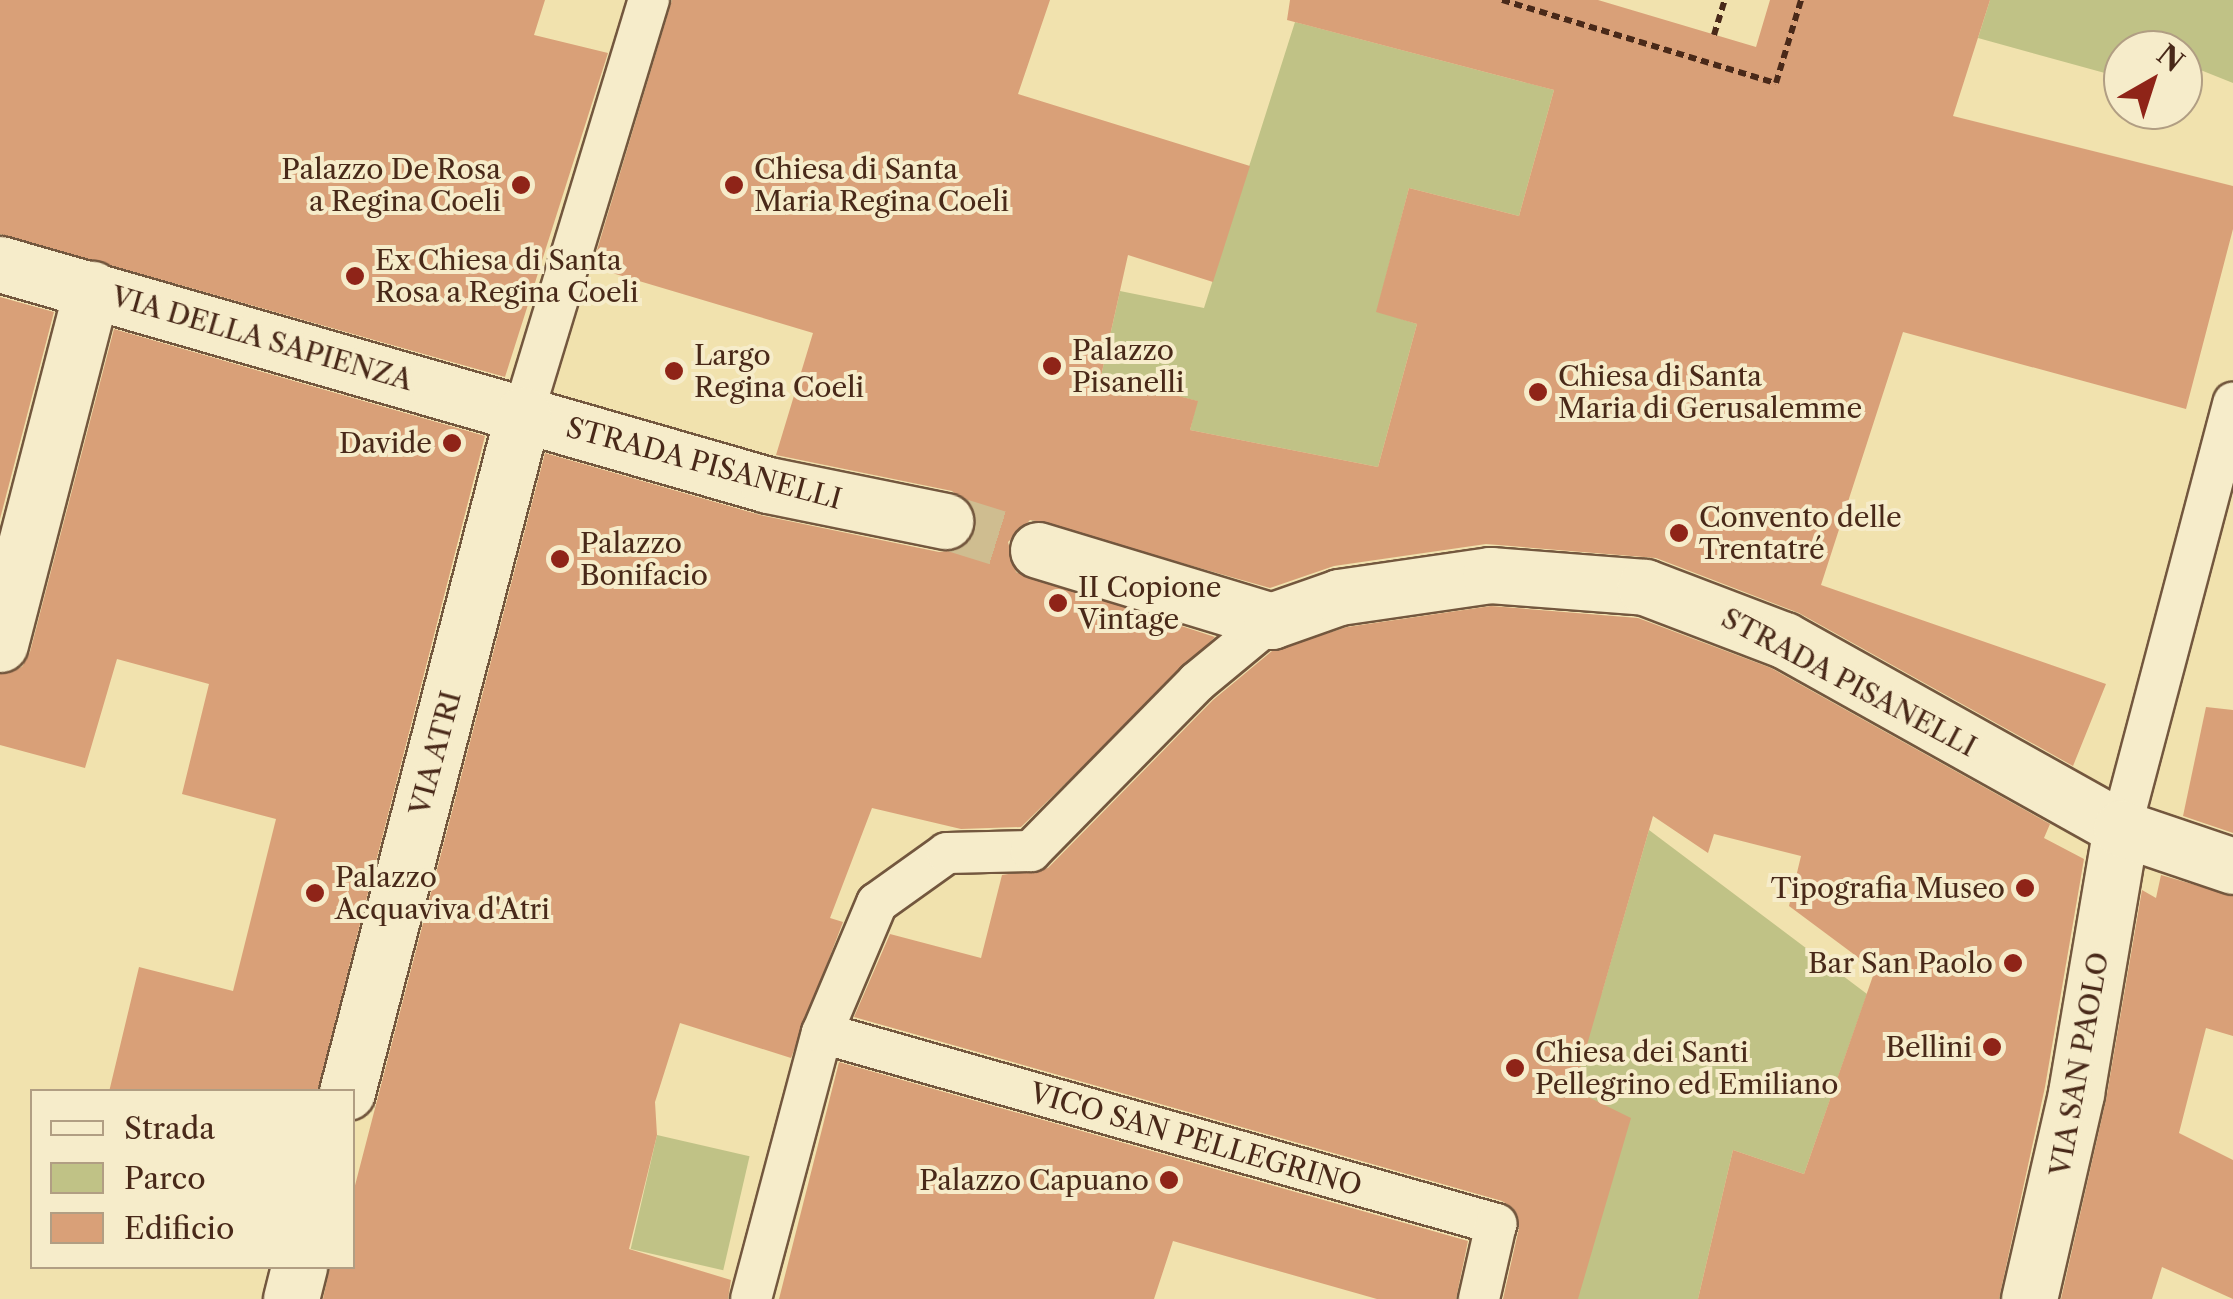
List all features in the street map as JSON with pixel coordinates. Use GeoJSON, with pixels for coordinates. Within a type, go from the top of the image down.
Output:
{"type":"FeatureCollection","features":[{"type":"Feature","properties":{"kind":"street","name":"VIA DELLA SAPIENZA"},"geometry":{"type":"LineString","coordinates":[[0,264],[523,414]]}},
{"type":"Feature","properties":{"kind":"street"},"geometry":{"type":"LineString","coordinates":[[0,644],[92,288]]}},
{"type":"Feature","properties":{"kind":"street","name":"STRADA PISANELLI"},"geometry":{"type":"LineString","coordinates":[[523,414],[768,485],[944,521]]}},
{"type":"Feature","properties":{"kind":"street","name":"VIA ATRI"},"geometry":{"type":"LineString","coordinates":[[348,1089],[523,414]]}},
{"type":"Feature","properties":{"kind":"street"},"geometry":{"type":"LineString","coordinates":[[1038,550],[1271,620]]}},
{"type":"Feature","properties":{"kind":"street","name":"STRADA PISANELLI"},"geometry":{"type":"LineString","coordinates":[[1271,620],[1339,597],[1490,576],[1645,587],[1784,640],[2121,828],[2233,866]]}},
{"type":"Feature","properties":{"kind":"street","name":"VIA SAN PAOLO"},"geometry":{"type":"LineString","coordinates":[[2029,1299],[2076,1093],[2121,828]]}},
{"type":"Feature","properties":{"kind":"street"},"geometry":{"type":"LineString","coordinates":[[291,1299],[299,1269]]}},
{"type":"Feature","properties":{"kind":"lane"},"geometry":{"type":"LineString","coordinates":[[523,414],[649,0]]}},
{"type":"Feature","properties":{"kind":"lane"},"geometry":{"type":"LineString","coordinates":[[2121,828],[2233,402]]}},
{"type":"Feature","properties":{"kind":"lane"},"geometry":{"type":"LineString","coordinates":[[751,1299],[822,1033],[877,903],[947,853],[1031,851],[1197,682],[1271,620]]}},
{"type":"Feature","properties":{"kind":"lane","name":"VICO SAN PELLEGRINO"},"geometry":{"type":"LineString","coordinates":[[822,1033],[1496,1224],[1479,1299]]}},
{"type":"Feature","properties":{"kind":"path"},"geometry":{"type":"LineString","coordinates":[[1502,0],[1776,83],[1801,0]]}},
{"type":"Feature","properties":{"kind":"path"},"geometry":{"type":"LineString","coordinates":[[1714,34],[1725,0]]}},
{"type":"Feature","properties":{"kind":"green space"},"geometry":{"type":"Polygon","coordinates":[[[1990,0],[2233,0],[2233,83],[2203,71],[2203,30],[2103,30],[2103,72],[1978,38],[1990,0]]]}},
{"type":"Feature","properties":{"kind":"green space"},"geometry":{"type":"Polygon","coordinates":[[[1295,22],[1554,90],[1519,216],[1409,188],[1377,311],[1417,324],[1378,467],[1190,430],[1197,401],[1101,376],[1120,291],[1204,308],[1295,22]]]}},
{"type":"Feature","properties":{"kind":"green space"},"geometry":{"type":"Polygon","coordinates":[[[1649,830],[1867,994],[1804,1174],[1733,1150],[1698,1299],[1578,1299],[1559,1082],[1602,992],[1649,830]]]}},
{"type":"Feature","properties":{"kind":"green space"},"geometry":{"type":"Polygon","coordinates":[[[657,1135],[750,1156],[723,1270],[631,1249],[657,1135]]]}},
{"type":"Feature","properties":{"kind":"building"},"geometry":{"type":"Polygon","coordinates":[[[0,0],[545,0],[534,35],[608,53],[505,377],[0,234],[0,0]]]}},
{"type":"Feature","properties":{"kind":"building"},"geometry":{"type":"Polygon","coordinates":[[[672,0],[1050,0],[1018,94],[1250,166],[1213,282],[1128,255],[1101,376],[1198,401],[1190,430],[1378,467],[1417,324],[1376,312],[1409,188],[1519,216],[1554,90],[1287,20],[1290,0],[1598,0],[1756,47],[1770,0],[1990,0],[1953,116],[2233,186],[2233,229],[2186,409],[1903,332],[1821,585],[2106,684],[2073,766],[1799,613],[1656,558],[1486,544],[1334,566],[1270,588],[1030,520],[1008,542],[1016,572],[1215,637],[1021,827],[961,829],[872,808],[830,918],[843,922],[791,1058],[680,1023],[655,1102],[657,1135],[629,1249],[731,1280],[728,1299],[323,1299],[329,1269],[355,1269],[355,1185],[545,453],[760,515],[939,552],[956,550],[975,528],[974,510],[952,491],[776,455],[813,333],[592,267],[672,0]]]}},
{"type":"Feature","properties":{"kind":"building"},"geometry":{"type":"Polygon","coordinates":[[[0,297],[54,312],[0,519],[0,297]]]}},
{"type":"Feature","properties":{"kind":"building"},"geometry":{"type":"Polygon","coordinates":[[[114,329],[485,436],[318,1089],[110,1089],[139,967],[233,991],[276,819],[182,794],[209,684],[117,659],[85,768],[0,745],[0,674],[22,667],[30,652],[114,329]]]}},
{"type":"Feature","properties":{"kind":"building"},"geometry":{"type":"Polygon","coordinates":[[[1491,606],[1638,618],[1771,668],[2050,824],[2044,838],[2084,859],[2045,1087],[1999,1299],[1698,1299],[1733,1150],[1804,1174],[1875,970],[1789,906],[1801,856],[1714,834],[1708,853],[1653,816],[1574,1090],[1631,1118],[1578,1299],[1503,1299],[1519,1228],[1513,1208],[1502,1201],[854,1017],[890,934],[981,958],[1002,875],[1048,868],[1213,700],[1272,651],[1347,627],[1491,606]]]}},
{"type":"Feature","properties":{"kind":"building"},"geometry":{"type":"Polygon","coordinates":[[[2206,707],[2233,710],[2233,833],[2183,816],[2206,707]]]}},
{"type":"Feature","properties":{"kind":"building"},"geometry":{"type":"Polygon","coordinates":[[[2161,875],[2233,896],[2233,1036],[2206,1028],[2179,1133],[2233,1160],[2233,1299],[2162,1267],[2152,1299],[2061,1299],[2106,1100],[2142,890],[2156,898],[2161,875]]]}},
{"type":"Feature","properties":{"kind":"building"},"geometry":{"type":"Polygon","coordinates":[[[839,1062],[1468,1241],[1456,1299],[1377,1299],[1173,1241],[1154,1299],[779,1299],[839,1062]]]}},
{"type":"Feature","properties":{"kind":"tunnel"},"geometry":{"type":"LineString","coordinates":[[945,521],[1038,550]]}},
{"type":"Feature","properties":{"kind":"place","name":"Palazzo De Rosa a Regina Coeli"},"geometry":{"type":"Point","coordinates":[521,185]}},
{"type":"Feature","properties":{"kind":"place","name":"Chiesa di Santa Maria Regina Coeli"},"geometry":{"type":"Point","coordinates":[734,185]}},
{"type":"Feature","properties":{"kind":"place","name":"Ex Chiesa di Santa Rosa a Regina Coeli"},"geometry":{"type":"Point","coordinates":[355,276]}},
{"type":"Feature","properties":{"kind":"place","name":"Palazzo Pisanelli"},"geometry":{"type":"Point","coordinates":[1052,366]}},
{"type":"Feature","properties":{"kind":"place","name":"Largo Regina Coeli"},"geometry":{"type":"Point","coordinates":[674,371]}},
{"type":"Feature","properties":{"kind":"place","name":"Chiesa di Santa Maria di Gerusalemme"},"geometry":{"type":"Point","coordinates":[1538,392]}},
{"type":"Feature","properties":{"kind":"place","name":"Davide"},"geometry":{"type":"Point","coordinates":[452,443]}},
{"type":"Feature","properties":{"kind":"place","name":"Convento delle Trentatré"},"geometry":{"type":"Point","coordinates":[1679,533]}},
{"type":"Feature","properties":{"kind":"place","name":"Palazzo Bonifacio"},"geometry":{"type":"Point","coordinates":[560,559]}},
{"type":"Feature","properties":{"kind":"place","name":"II Copione Vintage"},"geometry":{"type":"Point","coordinates":[1058,603]}},
{"type":"Feature","properties":{"kind":"place","name":"Tipografia Museo"},"geometry":{"type":"Point","coordinates":[2025,888]}},
{"type":"Feature","properties":{"kind":"place","name":"Palazzo Acquaviva d'Atri"},"geometry":{"type":"Point","coordinates":[315,893]}},
{"type":"Feature","properties":{"kind":"place","name":"Bar San Paolo"},"geometry":{"type":"Point","coordinates":[2013,963]}},
{"type":"Feature","properties":{"kind":"place","name":"Bellini"},"geometry":{"type":"Point","coordinates":[1992,1047]}},
{"type":"Feature","properties":{"kind":"place","name":"Chiesa dei Santi Pellegrino ed Emiliano"},"geometry":{"type":"Point","coordinates":[1515,1068]}},
{"type":"Feature","properties":{"kind":"place","name":"Palazzo Capuano"},"geometry":{"type":"Point","coordinates":[1169,1180]}}]}
